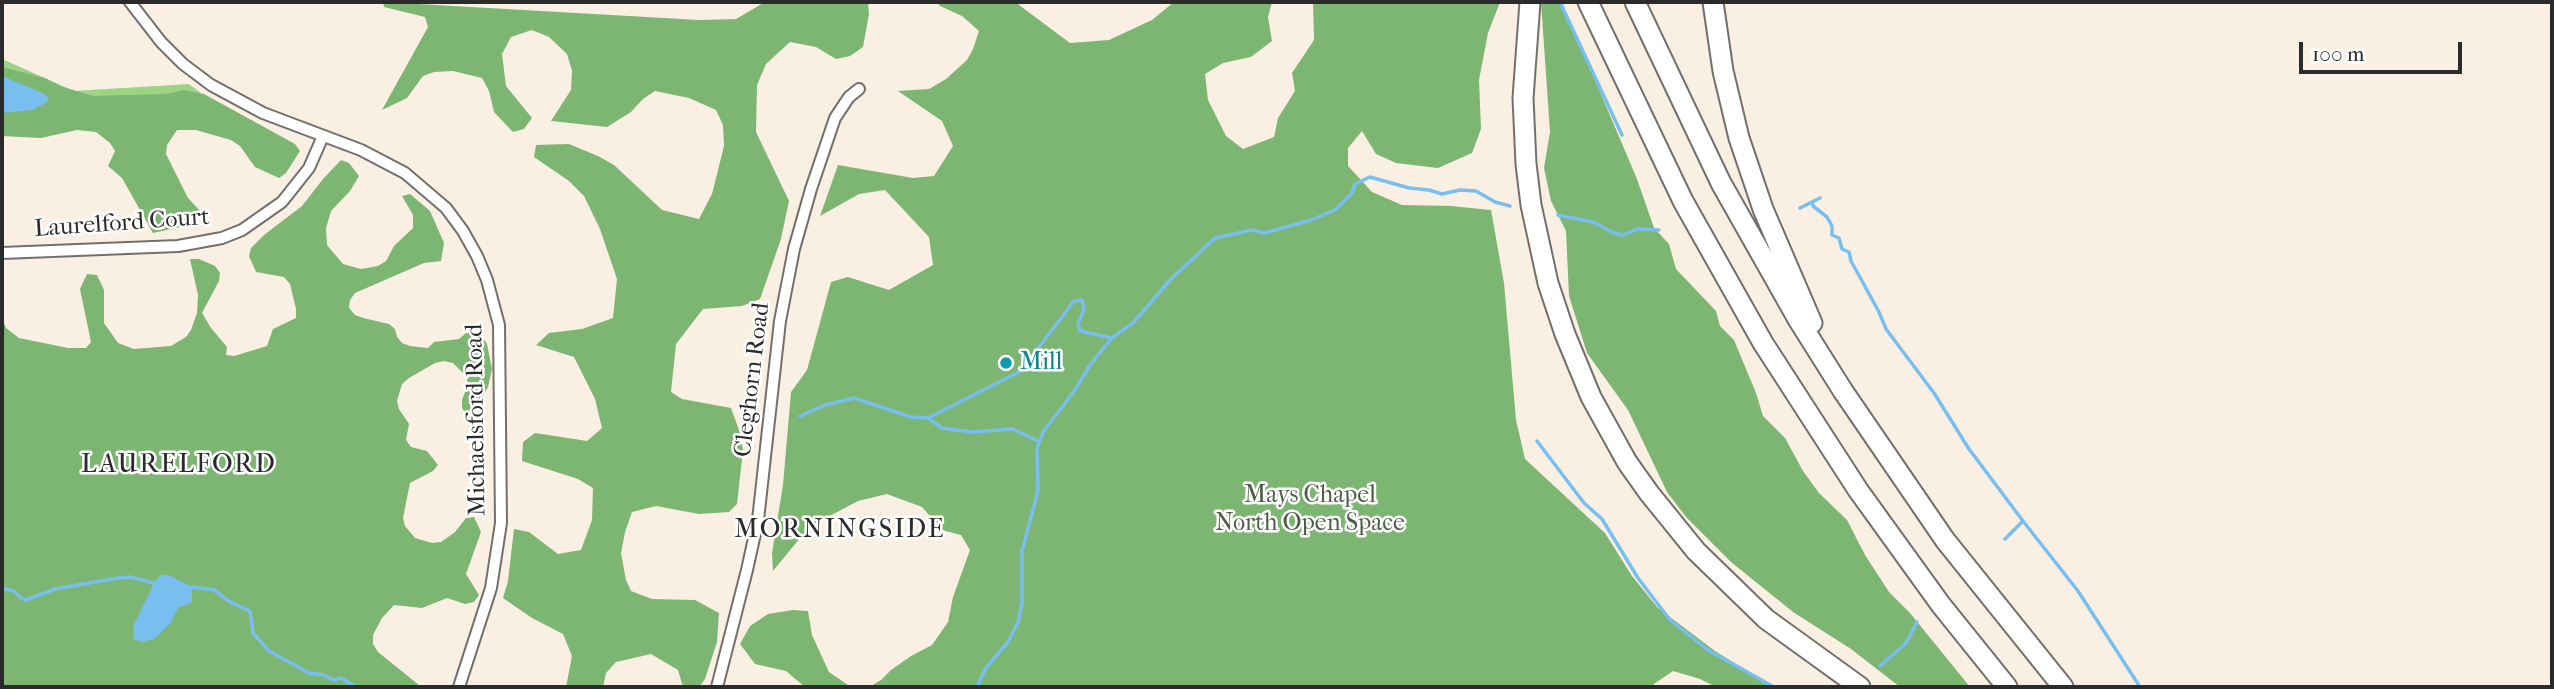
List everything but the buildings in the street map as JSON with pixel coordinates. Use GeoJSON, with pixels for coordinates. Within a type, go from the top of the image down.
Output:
{"type":"FeatureCollection","features":[{"type":"Feature","properties":{"kind":"highway"},"geometry":{"type":"LineString","coordinates":[[1530,2],[1523,107],[1531,205],[1548,283],[1564,334],[1591,397],[1627,461],[1696,551],[1766,619],[1860,687]]}},
{"type":"Feature","properties":{"kind":"highway"},"geometry":{"type":"LineString","coordinates":[[1588,2],[1683,201],[1763,343],[1858,490],[1941,605],[2007,687]]}},
{"type":"Feature","properties":{"kind":"highway"},"geometry":{"type":"LineString","coordinates":[[1634,2],[1721,183],[1799,321],[1843,391],[1945,540],[2063,687]]}},
{"type":"Feature","properties":{"kind":"highway"},"geometry":{"type":"LineString","coordinates":[[1713,2],[1726,82],[1750,173],[1791,275],[1843,391]]}},
{"type":"Feature","properties":{"kind":"street","name":"Michaelsford Road"},"geometry":{"type":"LineString","coordinates":[[130,2],[161,42],[183,64],[211,85],[254,109],[383,160],[405,173],[446,208],[477,256],[495,304],[500,349],[501,523],[492,587],[459,687]]}},
{"type":"Feature","properties":{"kind":"street","name":"Cleghorn Road"},"geometry":{"type":"LineString","coordinates":[[717,687],[758,520],[780,321],[794,249],[835,118],[849,97],[859,89]]}},
{"type":"Feature","properties":{"kind":"street","name":"Laurelford Court"},"geometry":{"type":"LineString","coordinates":[[2,253],[178,246],[222,238],[242,230],[282,202],[309,167],[323,136]]}},
{"type":"Feature","properties":{"kind":"green space"},"geometry":{"type":"Polygon","coordinates":[[[383,2],[699,20],[736,19],[765,2],[868,2],[869,14],[863,47],[850,56],[836,59],[816,47],[790,42],[766,64],[757,85],[756,132],[789,201],[781,239],[760,299],[742,306],[703,309],[676,344],[671,392],[682,399],[731,408],[743,450],[737,504],[729,512],[699,514],[656,506],[632,512],[625,532],[621,553],[631,591],[652,599],[695,600],[719,613],[717,642],[705,679],[699,687],[683,687],[678,670],[651,654],[616,662],[606,673],[603,687],[566,687],[572,656],[563,634],[532,618],[503,598],[508,581],[514,529],[529,532],[558,554],[581,550],[592,520],[593,488],[578,479],[522,461],[523,442],[535,433],[587,441],[602,428],[595,399],[574,357],[536,345],[549,333],[582,329],[613,318],[617,279],[600,229],[584,196],[569,181],[534,157],[536,145],[569,144],[598,156],[614,165],[662,210],[699,219],[712,194],[724,146],[723,125],[716,110],[689,98],[655,91],[631,112],[607,127],[551,121],[571,90],[572,71],[567,54],[549,37],[532,30],[511,37],[502,54],[506,86],[532,118],[524,129],[513,132],[494,112],[489,91],[482,78],[453,71],[434,72],[423,76],[407,98],[382,110],[428,27],[425,17],[384,7],[383,2]]]}},
{"type":"Feature","properties":{"kind":"green space","name":"Mays Chapel North Open Space"},"geometry":{"type":"Polygon","coordinates":[[[937,2],[1015,2],[1070,43],[1109,40],[1152,20],[1174,2],[1272,2],[1268,17],[1272,41],[1251,57],[1223,63],[1205,74],[1208,100],[1226,136],[1243,149],[1274,137],[1278,118],[1295,91],[1292,73],[1314,40],[1313,2],[1500,2],[1488,33],[1479,80],[1481,129],[1472,153],[1438,168],[1396,163],[1376,154],[1362,131],[1348,148],[1348,166],[1372,192],[1402,205],[1491,210],[1504,283],[1516,420],[1525,459],[1605,533],[1632,576],[1658,608],[1715,651],[1773,687],[1716,687],[1673,671],[1653,687],[869,687],[911,656],[932,645],[948,622],[953,597],[970,550],[961,535],[942,530],[922,507],[887,494],[858,501],[824,519],[805,532],[773,571],[772,553],[783,485],[791,392],[807,370],[831,282],[848,277],[889,290],[933,265],[929,237],[885,190],[859,194],[820,216],[838,165],[913,178],[934,176],[953,146],[942,121],[898,91],[929,89],[946,79],[967,60],[973,49],[979,31],[962,16],[937,2]]]}},
{"type":"Feature","properties":{"kind":"green space"},"geometry":{"type":"Polygon","coordinates":[[[1541,2],[1562,2],[1637,179],[1654,228],[1669,244],[1676,269],[1716,311],[1720,326],[1734,340],[1763,416],[1785,438],[1819,493],[1847,520],[1889,592],[1910,613],[1970,687],[1900,687],[1851,649],[1793,612],[1731,562],[1686,517],[1667,492],[1628,410],[1587,353],[1569,296],[1566,231],[1551,201],[1544,168],[1550,132],[1541,2]]]}},
{"type":"Feature","properties":{"kind":"green space"},"geometry":{"type":"Polygon","coordinates":[[[2,59],[74,91],[189,84],[201,93],[2,125],[2,59]]]}},
{"type":"Feature","properties":{"kind":"green space"},"geometry":{"type":"Polygon","coordinates":[[[2,67],[45,78],[60,86],[93,96],[167,94],[183,90],[204,94],[295,144],[300,151],[286,173],[279,178],[255,167],[240,146],[231,140],[196,130],[177,130],[167,145],[166,154],[188,198],[201,212],[189,225],[153,233],[122,178],[108,166],[115,151],[110,143],[96,132],[77,130],[41,138],[2,136],[2,67]]]}},
{"type":"Feature","properties":{"kind":"green space"},"geometry":{"type":"Polygon","coordinates":[[[341,160],[349,163],[359,176],[350,191],[331,211],[326,228],[327,245],[343,264],[361,269],[378,266],[386,261],[394,246],[413,228],[413,215],[402,196],[410,194],[430,211],[444,243],[441,261],[424,263],[355,293],[349,308],[355,315],[389,324],[395,329],[402,343],[410,346],[428,348],[434,342],[459,339],[466,333],[483,337],[487,344],[492,369],[488,387],[474,411],[467,415],[462,408],[468,384],[466,376],[453,363],[444,361],[435,363],[409,378],[402,384],[397,401],[409,424],[406,440],[411,447],[427,451],[438,465],[433,471],[410,483],[403,518],[405,526],[415,538],[432,543],[441,542],[455,532],[466,518],[474,517],[481,532],[466,574],[479,595],[474,602],[465,604],[447,598],[422,608],[394,605],[382,618],[373,635],[373,644],[378,652],[419,685],[418,687],[2,687],[2,318],[6,328],[19,338],[68,348],[86,348],[91,342],[80,289],[87,274],[97,275],[104,290],[104,323],[118,343],[134,349],[171,346],[186,337],[197,313],[198,295],[190,259],[199,259],[215,266],[220,273],[219,281],[202,313],[227,347],[226,355],[234,356],[267,346],[273,329],[296,318],[296,309],[290,284],[284,277],[256,272],[249,256],[251,248],[302,206],[341,160]]]}},
{"type":"Feature","properties":{"kind":"green space"},"geometry":{"type":"Polygon","coordinates":[[[793,610],[808,611],[812,635],[829,672],[851,687],[805,687],[786,671],[755,664],[740,644],[750,626],[768,614],[793,610]]]}},
{"type":"Feature","properties":{"kind":"water"},"geometry":{"type":"Polygon","coordinates":[[[2,76],[45,94],[49,99],[33,110],[2,113],[2,76]]]}},
{"type":"Feature","properties":{"kind":"water"},"geometry":{"type":"Polygon","coordinates":[[[161,575],[169,575],[192,587],[192,602],[178,608],[170,624],[154,639],[141,642],[133,639],[134,624],[155,581],[161,575]]]}},
{"type":"Feature","properties":{"kind":"waterway"},"geometry":{"type":"LineString","coordinates":[[1560,2],[1622,135]]}},
{"type":"Feature","properties":{"kind":"waterway"},"geometry":{"type":"LineString","coordinates":[[977,687],[985,669],[1008,642],[1018,622],[1022,604],[1022,551],[1038,491],[1037,449],[1043,432],[1112,338],[1133,323],[1171,279],[1215,238],[1252,230],[1265,233],[1311,220],[1335,210],[1352,193],[1355,184],[1370,177],[1442,194],[1460,190],[1476,191],[1495,202],[1510,206]]}},
{"type":"Feature","properties":{"kind":"waterway"},"geometry":{"type":"LineString","coordinates":[[1800,208],[1820,198]]}},
{"type":"Feature","properties":{"kind":"waterway"},"geometry":{"type":"LineString","coordinates":[[1812,203],[1827,217],[1832,226],[1832,235],[1839,238],[1842,249],[1849,252],[1886,329],[1934,393],[1969,449],[2023,521],[2005,539]]}},
{"type":"Feature","properties":{"kind":"waterway"},"geometry":{"type":"LineString","coordinates":[[1558,215],[1593,222],[1624,235],[1637,229],[1659,230]]}},
{"type":"Feature","properties":{"kind":"waterway"},"geometry":{"type":"LineString","coordinates":[[928,418],[1021,371],[1074,301],[1082,300],[1084,310],[1078,323],[1080,331],[1112,338]]}},
{"type":"Feature","properties":{"kind":"waterway"},"geometry":{"type":"LineString","coordinates":[[800,416],[825,405],[854,398],[911,417],[928,418],[942,428],[972,432],[1013,429],[1040,442]]}},
{"type":"Feature","properties":{"kind":"waterway"},"geometry":{"type":"LineString","coordinates":[[1537,441],[1584,503],[1602,519],[1638,578],[1670,620],[1708,650],[1774,687]]}},
{"type":"Feature","properties":{"kind":"waterway"},"geometry":{"type":"LineString","coordinates":[[2023,521],[2078,591],[2140,687]]}},
{"type":"Feature","properties":{"kind":"waterway"},"geometry":{"type":"LineString","coordinates":[[2,588],[14,591],[26,600],[55,589],[118,578],[130,577],[154,583]]}},
{"type":"Feature","properties":{"kind":"waterway"},"geometry":{"type":"LineString","coordinates":[[192,587],[214,590],[230,602],[250,611],[253,633],[269,651],[309,673],[324,675],[333,680],[341,678],[356,687]]}},
{"type":"Feature","properties":{"kind":"waterway"},"geometry":{"type":"LineString","coordinates":[[1880,666],[1906,643],[1917,622]]}},
{"type":"Feature","properties":{"kind":"place","name":"Mill"},"geometry":{"type":"Point","coordinates":[1006,363]}},
{"type":"Feature","properties":{"kind":"district","name":"LAURELFORD"},"geometry":{"type":"Point","coordinates":[179,466]}},
{"type":"Feature","properties":{"kind":"district","name":"MORNINGSIDE"},"geometry":{"type":"Point","coordinates":[840,531]}}]}
